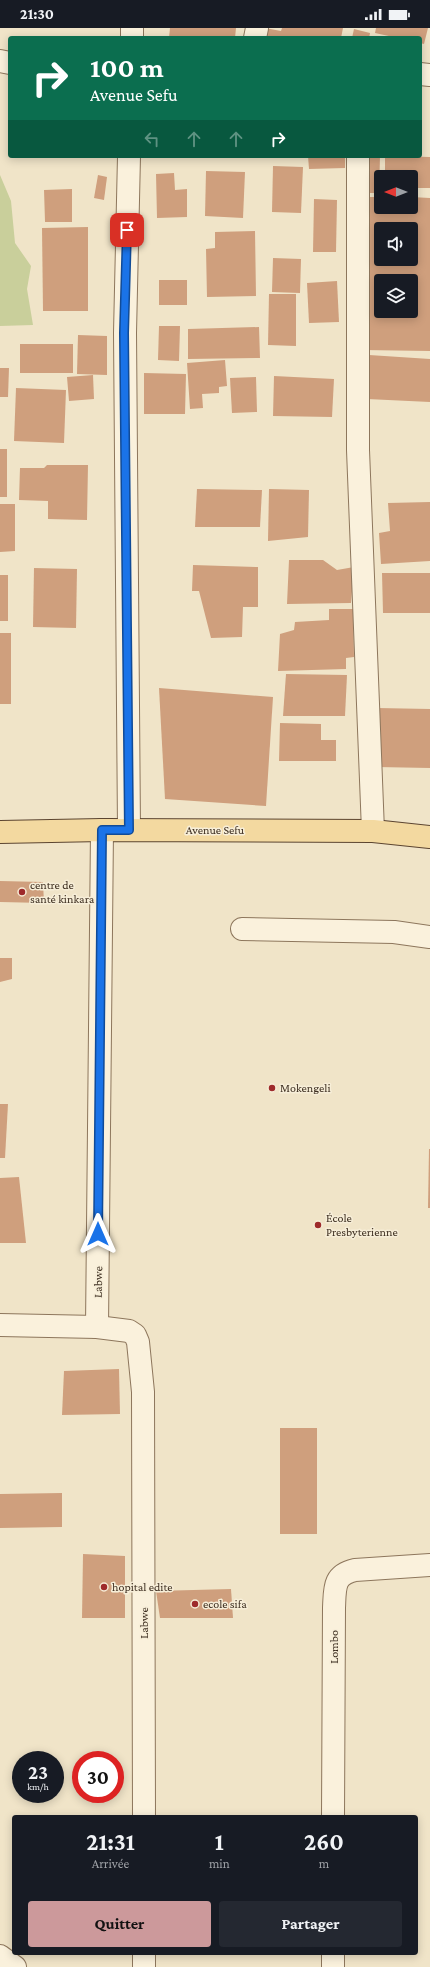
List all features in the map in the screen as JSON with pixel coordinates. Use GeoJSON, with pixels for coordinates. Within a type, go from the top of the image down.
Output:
{"type":"FeatureCollection","features":[{"type":"Feature","properties":{"kind":"main road","name":"Avenue Sefu"},"geometry":{"type":"LineString","coordinates":[[0,832],[102,830],[373,831],[430,837]]}},
{"type":"Feature","properties":{"kind":"street"},"geometry":{"type":"LineString","coordinates":[[129,158],[124,333],[129,830]]}},
{"type":"Feature","properties":{"kind":"street"},"geometry":{"type":"LineString","coordinates":[[358,158],[358,450],[373,831]]}},
{"type":"Feature","properties":{"kind":"street","name":"Labwe"},"geometry":{"type":"LineString","coordinates":[[102,830],[97,1327],[129,1331],[135,1335],[138,1342],[143,1392],[144,1815]]}},
{"type":"Feature","properties":{"kind":"street"},"geometry":{"type":"LineString","coordinates":[[242,929],[394,932],[430,937]]}},
{"type":"Feature","properties":{"kind":"street"},"geometry":{"type":"LineString","coordinates":[[0,1325],[97,1327]]}},
{"type":"Feature","properties":{"kind":"street","name":"Lombo"},"geometry":{"type":"LineString","coordinates":[[333,1815],[334,1608],[337,1580],[344,1573],[355,1570],[429,1562]]}},
{"type":"Feature","properties":{"kind":"street"},"geometry":{"type":"LineString","coordinates":[[144,1955],[144,1967]]}},
{"type":"Feature","properties":{"kind":"street"},"geometry":{"type":"LineString","coordinates":[[333,1955],[333,1967]]}},
{"type":"Feature","properties":{"kind":"street"},"geometry":{"type":"LineString","coordinates":[[0,1956],[15,1967]]}},
{"type":"Feature","properties":{"kind":"green space"},"geometry":{"type":"Polygon","coordinates":[[[0,175],[11,201],[15,243],[31,266],[27,289],[33,325],[0,326],[0,175]]]}},
{"type":"Feature","properties":{"kind":"building"},"geometry":{"type":"Polygon","coordinates":[[[170,28],[236,28],[235,36],[169,36],[170,28]]]}},
{"type":"Feature","properties":{"kind":"building"},"geometry":{"type":"Polygon","coordinates":[[[265,28],[281,31],[282,28],[343,28],[341,36],[263,36],[265,28]]]}},
{"type":"Feature","properties":{"kind":"building"},"geometry":{"type":"Polygon","coordinates":[[[376,28],[428,28],[424,44],[422,44],[422,36],[389,36],[375,33],[376,28]]]}},
{"type":"Feature","properties":{"kind":"building"},"geometry":{"type":"Polygon","coordinates":[[[354,29],[370,33],[369,36],[352,36],[354,29]]]}},
{"type":"Feature","properties":{"kind":"building"},"geometry":{"type":"Polygon","coordinates":[[[430,157],[430,188],[418,188],[418,170],[385,170],[385,158],[430,157]]]}},
{"type":"Feature","properties":{"kind":"building"},"geometry":{"type":"Polygon","coordinates":[[[308,158],[345,158],[345,168],[309,169],[308,158]]]}},
{"type":"Feature","properties":{"kind":"building"},"geometry":{"type":"Polygon","coordinates":[[[367,158],[380,158],[380,170],[374,170],[374,193],[367,193],[367,158]]]}},
{"type":"Feature","properties":{"kind":"building"},"geometry":{"type":"Polygon","coordinates":[[[273,166],[303,167],[301,213],[272,212],[273,166]]]}},
{"type":"Feature","properties":{"kind":"building"},"geometry":{"type":"Polygon","coordinates":[[[206,171],[245,172],[243,218],[205,216],[206,171]]]}},
{"type":"Feature","properties":{"kind":"building"},"geometry":{"type":"Polygon","coordinates":[[[174,173],[175,190],[187,189],[187,217],[157,218],[156,174],[174,173]]]}},
{"type":"Feature","properties":{"kind":"building"},"geometry":{"type":"Polygon","coordinates":[[[98,175],[107,177],[104,200],[94,198],[98,175]]]}},
{"type":"Feature","properties":{"kind":"building"},"geometry":{"type":"Polygon","coordinates":[[[72,189],[72,222],[45,222],[44,190],[72,189]]]}},
{"type":"Feature","properties":{"kind":"building"},"geometry":{"type":"Polygon","coordinates":[[[365,197],[374,197],[374,214],[418,214],[418,197],[430,198],[430,351],[363,350],[365,197]]]}},
{"type":"Feature","properties":{"kind":"building"},"geometry":{"type":"Polygon","coordinates":[[[314,199],[337,200],[336,252],[313,252],[314,199]]]}},
{"type":"Feature","properties":{"kind":"building"},"geometry":{"type":"Polygon","coordinates":[[[88,227],[88,311],[43,311],[42,228],[88,227]]]}},
{"type":"Feature","properties":{"kind":"building"},"geometry":{"type":"Polygon","coordinates":[[[255,231],[256,296],[207,297],[206,249],[215,248],[215,232],[255,231]]]}},
{"type":"Feature","properties":{"kind":"building"},"geometry":{"type":"Polygon","coordinates":[[[273,258],[301,259],[300,293],[272,292],[273,258]]]}},
{"type":"Feature","properties":{"kind":"building"},"geometry":{"type":"Polygon","coordinates":[[[159,280],[187,280],[187,305],[159,305],[159,280]]]}},
{"type":"Feature","properties":{"kind":"building"},"geometry":{"type":"Polygon","coordinates":[[[337,281],[339,322],[309,323],[307,283],[337,281]]]}},
{"type":"Feature","properties":{"kind":"building"},"geometry":{"type":"Polygon","coordinates":[[[269,294],[296,294],[296,346],[268,345],[269,294]]]}},
{"type":"Feature","properties":{"kind":"building"},"geometry":{"type":"Polygon","coordinates":[[[159,326],[180,326],[179,361],[158,360],[159,326]]]}},
{"type":"Feature","properties":{"kind":"building"},"geometry":{"type":"Polygon","coordinates":[[[259,327],[260,358],[188,359],[188,329],[259,327]]]}},
{"type":"Feature","properties":{"kind":"building"},"geometry":{"type":"Polygon","coordinates":[[[78,335],[107,336],[107,375],[77,374],[78,335]]]}},
{"type":"Feature","properties":{"kind":"building"},"geometry":{"type":"Polygon","coordinates":[[[20,344],[73,344],[73,373],[20,373],[20,344]]]}},
{"type":"Feature","properties":{"kind":"building"},"geometry":{"type":"Polygon","coordinates":[[[369,355],[430,359],[430,402],[367,399],[369,355]]]}},
{"type":"Feature","properties":{"kind":"building"},"geometry":{"type":"Polygon","coordinates":[[[225,360],[227,386],[219,387],[219,393],[202,394],[203,408],[190,409],[187,363],[225,360]]]}},
{"type":"Feature","properties":{"kind":"building"},"geometry":{"type":"Polygon","coordinates":[[[0,368],[9,368],[8,397],[0,397],[0,368]]]}},
{"type":"Feature","properties":{"kind":"building"},"geometry":{"type":"Polygon","coordinates":[[[144,373],[186,374],[185,414],[144,414],[144,373]]]}},
{"type":"Feature","properties":{"kind":"building"},"geometry":{"type":"Polygon","coordinates":[[[93,375],[94,399],[69,401],[67,377],[93,375]]]}},
{"type":"Feature","properties":{"kind":"building"},"geometry":{"type":"Polygon","coordinates":[[[274,376],[334,379],[332,417],[273,416],[274,376]]]}},
{"type":"Feature","properties":{"kind":"building"},"geometry":{"type":"Polygon","coordinates":[[[256,377],[257,412],[232,413],[230,378],[256,377]]]}},
{"type":"Feature","properties":{"kind":"building"},"geometry":{"type":"Polygon","coordinates":[[[16,388],[66,390],[64,443],[14,441],[16,388]]]}},
{"type":"Feature","properties":{"kind":"building"},"geometry":{"type":"Polygon","coordinates":[[[0,449],[7,449],[7,497],[0,497],[0,449]]]}},
{"type":"Feature","properties":{"kind":"building"},"geometry":{"type":"Polygon","coordinates":[[[47,465],[88,465],[87,520],[48,519],[48,501],[19,500],[20,468],[44,468],[47,465]]]}},
{"type":"Feature","properties":{"kind":"building"},"geometry":{"type":"Polygon","coordinates":[[[197,489],[262,490],[260,527],[195,527],[197,489]]]}},
{"type":"Feature","properties":{"kind":"building"},"geometry":{"type":"Polygon","coordinates":[[[269,489],[309,490],[308,537],[268,541],[269,489]]]}},
{"type":"Feature","properties":{"kind":"building"},"geometry":{"type":"Polygon","coordinates":[[[430,502],[430,561],[381,564],[379,533],[390,531],[388,503],[430,502]]]}},
{"type":"Feature","properties":{"kind":"building"},"geometry":{"type":"Polygon","coordinates":[[[0,504],[15,504],[15,551],[0,552],[0,504]]]}},
{"type":"Feature","properties":{"kind":"building"},"geometry":{"type":"Polygon","coordinates":[[[289,560],[323,560],[337,570],[354,567],[351,603],[287,604],[289,560]]]}},
{"type":"Feature","properties":{"kind":"building"},"geometry":{"type":"Polygon","coordinates":[[[193,565],[258,567],[258,607],[243,607],[242,637],[211,638],[199,591],[192,591],[193,565]]]}},
{"type":"Feature","properties":{"kind":"building"},"geometry":{"type":"Polygon","coordinates":[[[34,568],[77,569],[76,628],[33,627],[34,568]]]}},
{"type":"Feature","properties":{"kind":"building"},"geometry":{"type":"Polygon","coordinates":[[[382,573],[430,573],[430,613],[383,613],[382,573]]]}},
{"type":"Feature","properties":{"kind":"building"},"geometry":{"type":"Polygon","coordinates":[[[0,575],[8,575],[8,621],[0,621],[0,575]]]}},
{"type":"Feature","properties":{"kind":"building"},"geometry":{"type":"Polygon","coordinates":[[[329,609],[353,609],[354,657],[346,658],[346,669],[278,671],[280,634],[294,630],[295,622],[329,620],[329,609]]]}},
{"type":"Feature","properties":{"kind":"building"},"geometry":{"type":"Polygon","coordinates":[[[0,633],[11,633],[11,704],[0,704],[0,633]]]}},
{"type":"Feature","properties":{"kind":"building"},"geometry":{"type":"Polygon","coordinates":[[[286,674],[347,675],[345,716],[283,716],[286,674]]]}},
{"type":"Feature","properties":{"kind":"building"},"geometry":{"type":"Polygon","coordinates":[[[159,688],[273,697],[266,806],[165,799],[159,688]]]}},
{"type":"Feature","properties":{"kind":"building"},"geometry":{"type":"Polygon","coordinates":[[[377,708],[430,709],[430,768],[377,767],[377,708]]]}},
{"type":"Feature","properties":{"kind":"building"},"geometry":{"type":"Polygon","coordinates":[[[280,723],[321,724],[321,740],[336,740],[336,761],[279,761],[280,723]]]}},
{"type":"Feature","properties":{"kind":"building","name":"centre de santé kinkara"},"geometry":{"type":"Polygon","coordinates":[[[0,881],[43,882],[44,903],[0,902],[0,881]]]}},
{"type":"Feature","properties":{"kind":"building"},"geometry":{"type":"Polygon","coordinates":[[[0,958],[12,958],[12,979],[0,982],[0,958]]]}},
{"type":"Feature","properties":{"kind":"building"},"geometry":{"type":"Polygon","coordinates":[[[0,1104],[8,1104],[5,1158],[0,1158],[0,1104]]]}},
{"type":"Feature","properties":{"kind":"building"},"geometry":{"type":"Polygon","coordinates":[[[429,1149],[430,1208],[428,1208],[429,1149]]]}},
{"type":"Feature","properties":{"kind":"building"},"geometry":{"type":"Polygon","coordinates":[[[19,1177],[26,1243],[0,1243],[0,1178],[19,1177]]]}},
{"type":"Feature","properties":{"kind":"building"},"geometry":{"type":"Polygon","coordinates":[[[119,1369],[120,1414],[62,1415],[64,1371],[119,1369]]]}},
{"type":"Feature","properties":{"kind":"building"},"geometry":{"type":"Polygon","coordinates":[[[280,1428],[317,1428],[317,1534],[280,1534],[280,1428]]]}},
{"type":"Feature","properties":{"kind":"building"},"geometry":{"type":"Polygon","coordinates":[[[62,1493],[62,1527],[0,1528],[0,1494],[62,1493]]]}},
{"type":"Feature","properties":{"kind":"building","name":"hopital edite"},"geometry":{"type":"Polygon","coordinates":[[[83,1554],[125,1556],[125,1618],[82,1618],[83,1554]]]}},
{"type":"Feature","properties":{"kind":"building","name":"ecole sifa"},"geometry":{"type":"Polygon","coordinates":[[[231,1589],[233,1618],[160,1618],[156,1591],[231,1589]]]}},
{"type":"Feature","properties":{"kind":"place","name":"centre de santé kinkara"},"geometry":{"type":"Point","coordinates":[22,892]}},
{"type":"Feature","properties":{"kind":"place","name":"Mokengeli"},"geometry":{"type":"Point","coordinates":[272,1088]}},
{"type":"Feature","properties":{"kind":"place","name":"École Presbyterienne"},"geometry":{"type":"Point","coordinates":[318,1225]}},
{"type":"Feature","properties":{"kind":"place","name":"hopital edite"},"geometry":{"type":"Point","coordinates":[104,1587]}},
{"type":"Feature","properties":{"kind":"place","name":"ecole sifa"},"geometry":{"type":"Point","coordinates":[195,1604]}},
{"type":"Feature","properties":{"kind":"route"},"geometry":{"type":"LineString","coordinates":[[98,1234],[102,830],[129,830],[124,333],[127,230]]}}]}
